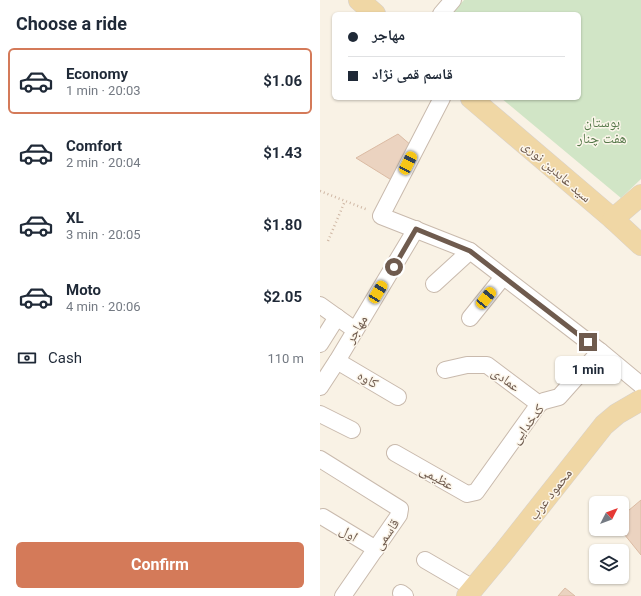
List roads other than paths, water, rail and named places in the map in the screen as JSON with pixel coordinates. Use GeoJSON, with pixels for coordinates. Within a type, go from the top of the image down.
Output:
{"type":"FeatureCollection","features":[{"type":"Feature","properties":{"kind":"main road"},"geometry":{"type":"LineString","coordinates":[[359,0],[373,12]]}},
{"type":"Feature","properties":{"kind":"main road","name":"سید عابدین نوری"},"geometry":{"type":"LineString","coordinates":[[473,100],[613,219],[641,245]]}},
{"type":"Feature","properties":{"kind":"main road"},"geometry":{"type":"LineString","coordinates":[[613,219],[641,195]]}},
{"type":"Feature","properties":{"kind":"main road","name":"محمود عرب"},"geometry":{"type":"LineString","coordinates":[[470,592],[604,425],[617,414],[641,400]]}},
{"type":"Feature","properties":{"kind":"street"},"geometry":{"type":"LineString","coordinates":[[443,12],[453,0]]}},
{"type":"Feature","properties":{"kind":"street"},"geometry":{"type":"LineString","coordinates":[[441,100],[381,216],[470,251],[641,384]]}},
{"type":"Feature","properties":{"kind":"street","name":"مهاجر"},"geometry":{"type":"LineString","coordinates":[[320,387],[416,229]]}},
{"type":"Feature","properties":{"kind":"street"},"geometry":{"type":"LineString","coordinates":[[434,284],[470,251]]}},
{"type":"Feature","properties":{"kind":"street"},"geometry":{"type":"LineString","coordinates":[[470,318],[503,277]]}},
{"type":"Feature","properties":{"kind":"street"},"geometry":{"type":"LineString","coordinates":[[320,305],[355,330]]}},
{"type":"Feature","properties":{"kind":"street"},"geometry":{"type":"LineString","coordinates":[[320,344],[337,317]]}},
{"type":"Feature","properties":{"kind":"street","name":"کدخدایی"},"geometry":{"type":"LineString","coordinates":[[479,490],[540,404],[544,401],[559,397],[600,351]]}},
{"type":"Feature","properties":{"kind":"street","name":"کاوه"},"geometry":{"type":"LineString","coordinates":[[337,361],[398,397]]}},
{"type":"Feature","properties":{"kind":"street","name":"عمادی"},"geometry":{"type":"LineString","coordinates":[[445,370],[467,365],[487,365],[540,404]]}},
{"type":"Feature","properties":{"kind":"street"},"geometry":{"type":"LineString","coordinates":[[320,414],[352,430]]}},
{"type":"Feature","properties":{"kind":"street","name":"عظیمی"},"geometry":{"type":"LineString","coordinates":[[395,453],[467,494],[479,490]]}},
{"type":"Feature","properties":{"kind":"street","name":"قاسمی"},"geometry":{"type":"LineString","coordinates":[[320,459],[400,509],[399,515],[343,596]]}},
{"type":"Feature","properties":{"kind":"street","name":"اول"},"geometry":{"type":"LineString","coordinates":[[323,517],[376,548]]}},
{"type":"Feature","properties":{"kind":"street"},"geometry":{"type":"LineString","coordinates":[[425,560],[470,592]]}},
{"type":"Feature","properties":{"kind":"park label","name":"بوستان هفت چنار"},"geometry":{"type":"Point","coordinates":[602,130]}}]}
